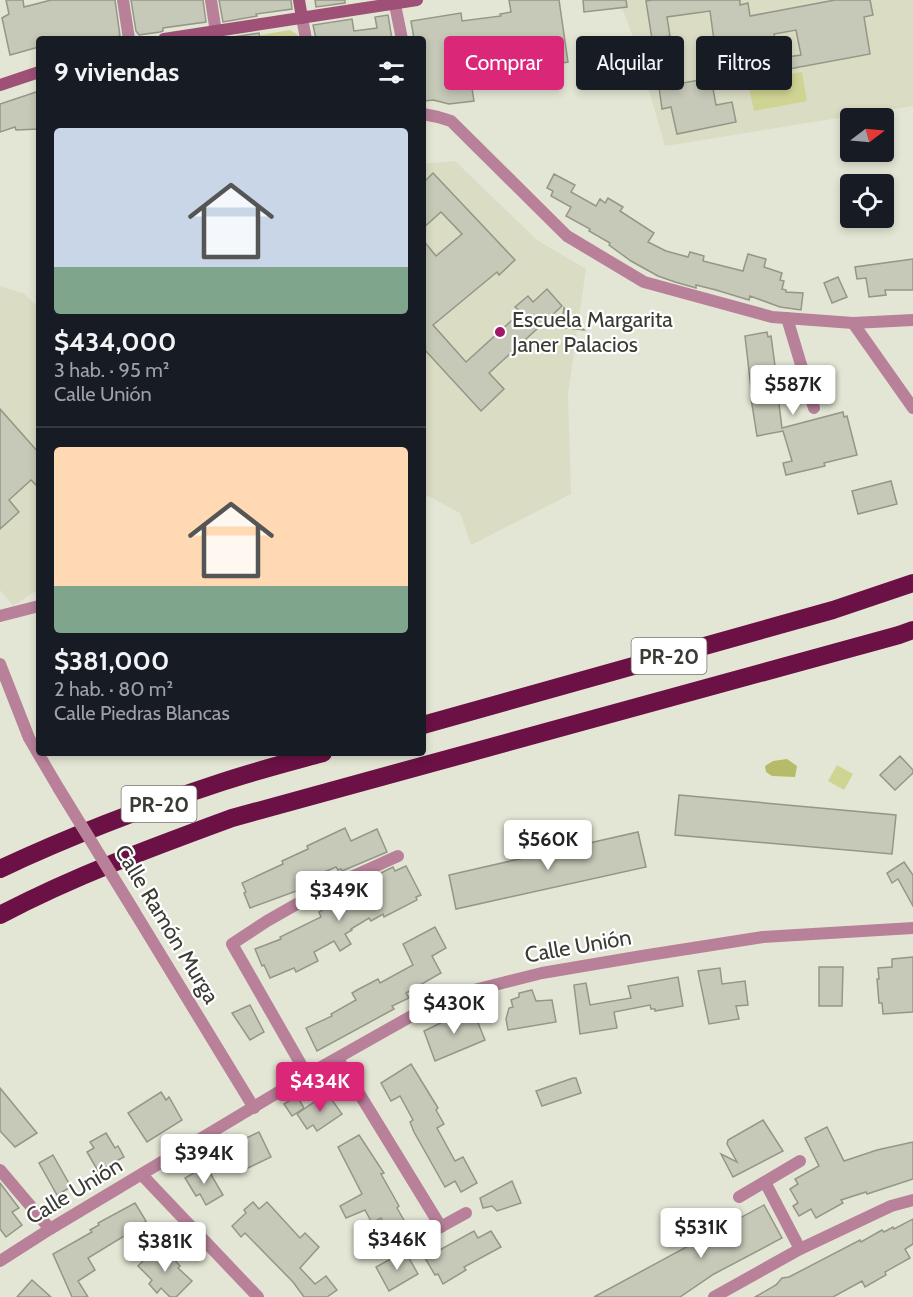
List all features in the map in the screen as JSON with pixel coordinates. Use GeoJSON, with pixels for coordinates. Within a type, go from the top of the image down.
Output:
{"type":"FeatureCollection","features":[{"type":"Feature","properties":{"kind":"highway","name":"PR-20"},"geometry":{"type":"LineString","coordinates":[[426,724],[832,610],[913,583]]}},
{"type":"Feature","properties":{"kind":"highway","name":"PR-20"},"geometry":{"type":"LineString","coordinates":[[0,915],[134,853],[232,818],[888,639],[913,630]]}},
{"type":"Feature","properties":{"kind":"highway","name":"PR-20"},"geometry":{"type":"LineString","coordinates":[[0,869],[125,815],[224,781],[312,756]]}},
{"type":"Feature","properties":{"kind":"highway"},"geometry":{"type":"LineString","coordinates":[[0,921],[31,899]]}},
{"type":"Feature","properties":{"kind":"street"},"geometry":{"type":"LineString","coordinates":[[123,0],[129,36]]}},
{"type":"Feature","properties":{"kind":"street"},"geometry":{"type":"LineString","coordinates":[[211,0],[216,35],[302,18],[417,0]]}},
{"type":"Feature","properties":{"kind":"street"},"geometry":{"type":"LineString","coordinates":[[299,0],[305,36]]}},
{"type":"Feature","properties":{"kind":"street"},"geometry":{"type":"LineString","coordinates":[[394,2],[401,36]]}},
{"type":"Feature","properties":{"kind":"street"},"geometry":{"type":"LineString","coordinates":[[0,85],[36,73]]}},
{"type":"Feature","properties":{"kind":"street"},"geometry":{"type":"LineString","coordinates":[[426,115],[451,121],[567,236],[644,282],[772,317],[853,323],[913,320]]}},
{"type":"Feature","properties":{"kind":"street"},"geometry":{"type":"LineString","coordinates":[[787,318],[814,408]]}},
{"type":"Feature","properties":{"kind":"street"},"geometry":{"type":"LineString","coordinates":[[853,323],[913,408]]}},
{"type":"Feature","properties":{"kind":"street"},"geometry":{"type":"LineString","coordinates":[[0,616],[36,607]]}},
{"type":"Feature","properties":{"kind":"street","name":"Calle Ramón Murga"},"geometry":{"type":"LineString","coordinates":[[0,664],[29,738],[36,750]]}},
{"type":"Feature","properties":{"kind":"street","name":"Calle Ramón Murga"},"geometry":{"type":"LineString","coordinates":[[40,756],[254,1108]]}},
{"type":"Feature","properties":{"kind":"street"},"geometry":{"type":"LineString","coordinates":[[308,1075],[232,944],[318,892],[398,856]]}},
{"type":"Feature","properties":{"kind":"street","name":"Calle Unión"},"geometry":{"type":"LineString","coordinates":[[0,1261],[50,1228],[431,1005],[474,990],[542,972],[763,937],[913,928]]}},
{"type":"Feature","properties":{"kind":"street"},"geometry":{"type":"LineString","coordinates":[[338,1059],[441,1227]]}},
{"type":"Feature","properties":{"kind":"street"},"geometry":{"type":"LineString","coordinates":[[739,1197],[800,1161]]}},
{"type":"Feature","properties":{"kind":"street"},"geometry":{"type":"LineString","coordinates":[[0,1170],[50,1228]]}},
{"type":"Feature","properties":{"kind":"street"},"geometry":{"type":"LineString","coordinates":[[142,1175],[258,1297]]}},
{"type":"Feature","properties":{"kind":"street"},"geometry":{"type":"LineString","coordinates":[[765,1182],[800,1249]]}},
{"type":"Feature","properties":{"kind":"street"},"geometry":{"type":"LineString","coordinates":[[714,1297],[800,1249],[891,1206],[913,1200]]}},
{"type":"Feature","properties":{"kind":"street"},"geometry":{"type":"LineString","coordinates":[[413,1242],[466,1213]]}},
{"type":"Feature","properties":{"kind":"shaded area"},"geometry":{"type":"Polygon","coordinates":[[[619,0],[913,0],[913,106],[894,109],[840,108],[840,118],[665,146],[649,90],[684,90],[684,36],[633,36],[619,0]]]}},
{"type":"Feature","properties":{"kind":"shaded area"},"geometry":{"type":"Polygon","coordinates":[[[290,30],[298,36],[261,36],[290,30]]]}},
{"type":"Feature","properties":{"kind":"shaded area"},"geometry":{"type":"Polygon","coordinates":[[[802,72],[807,101],[754,111],[750,90],[792,90],[792,74],[802,72]]]}},
{"type":"Feature","properties":{"kind":"shaded area","name":"Escuela Margarita Janer Palacios"},"geometry":{"type":"Polygon","coordinates":[[[455,161],[537,240],[586,269],[568,394],[571,494],[471,545],[460,513],[426,495],[426,164],[455,161]]]}},
{"type":"Feature","properties":{"kind":"shaded area"},"geometry":{"type":"Polygon","coordinates":[[[0,286],[25,294],[36,306],[36,591],[13,606],[0,590],[0,286]]]}},
{"type":"Feature","properties":{"kind":"shaded area"},"geometry":{"type":"Polygon","coordinates":[[[787,759],[797,766],[795,777],[772,776],[766,772],[765,766],[773,761],[787,759]]]}},
{"type":"Feature","properties":{"kind":"shaded area"},"geometry":{"type":"Polygon","coordinates":[[[837,765],[853,774],[844,790],[828,781],[837,765]]]}},
{"type":"Feature","properties":{"kind":"shaded area"},"geometry":{"type":"Polygon","coordinates":[[[550,825],[553,837],[529,844],[525,832],[550,825]]]}},
{"type":"Feature","properties":{"kind":"building"},"geometry":{"type":"Polygon","coordinates":[[[6,0],[23,0],[24,7],[51,0],[115,0],[120,36],[36,36],[36,48],[10,55],[2,18],[9,14],[6,0]]]}},
{"type":"Feature","properties":{"kind":"building"},"geometry":{"type":"Polygon","coordinates":[[[131,0],[203,0],[206,22],[163,28],[160,32],[139,35],[136,31],[131,0]]]}},
{"type":"Feature","properties":{"kind":"building"},"geometry":{"type":"Polygon","coordinates":[[[219,0],[291,0],[292,9],[223,22],[219,0]]]}},
{"type":"Feature","properties":{"kind":"building"},"geometry":{"type":"Polygon","coordinates":[[[315,0],[345,0],[345,3],[316,7],[315,0]]]}},
{"type":"Feature","properties":{"kind":"building"},"geometry":{"type":"Polygon","coordinates":[[[509,0],[559,0],[568,62],[564,63],[564,36],[444,36],[444,90],[472,90],[474,101],[449,104],[433,100],[426,101],[426,36],[414,36],[411,21],[461,13],[462,21],[501,16],[500,14],[511,12],[509,0]]]}},
{"type":"Feature","properties":{"kind":"building"},"geometry":{"type":"Polygon","coordinates":[[[583,0],[626,0],[627,7],[584,12],[583,0]]]}},
{"type":"Feature","properties":{"kind":"building"},"geometry":{"type":"Polygon","coordinates":[[[653,0],[740,0],[740,5],[748,3],[750,16],[835,0],[870,0],[873,15],[864,17],[870,54],[792,68],[792,56],[801,55],[796,30],[774,34],[774,36],[713,36],[710,11],[667,17],[670,36],[652,36],[646,1],[653,0]]]}},
{"type":"Feature","properties":{"kind":"building"},"geometry":{"type":"Polygon","coordinates":[[[388,15],[392,36],[315,36],[313,25],[352,19],[354,31],[377,28],[375,17],[388,15]]]}},
{"type":"Feature","properties":{"kind":"building"},"geometry":{"type":"Polygon","coordinates":[[[259,33],[260,36],[239,36],[259,33]]]}},
{"type":"Feature","properties":{"kind":"building"},"geometry":{"type":"Polygon","coordinates":[[[696,81],[696,90],[713,90],[716,105],[732,102],[736,122],[677,134],[671,107],[662,109],[659,90],[684,90],[684,83],[696,81]]]}},
{"type":"Feature","properties":{"kind":"building"},"geometry":{"type":"Polygon","coordinates":[[[36,92],[36,129],[16,130],[15,127],[0,132],[0,104],[36,92]]]}},
{"type":"Feature","properties":{"kind":"building"},"geometry":{"type":"Polygon","coordinates":[[[433,173],[515,260],[499,275],[497,272],[433,325],[466,362],[521,312],[515,307],[528,296],[533,302],[547,289],[562,306],[489,373],[504,389],[481,411],[426,351],[426,244],[436,256],[462,234],[441,212],[426,225],[426,180],[433,173]]]}},
{"type":"Feature","properties":{"kind":"building"},"geometry":{"type":"Polygon","coordinates":[[[554,174],[575,185],[571,192],[596,206],[600,199],[605,203],[608,198],[623,207],[620,211],[654,233],[648,242],[666,251],[688,257],[690,252],[704,256],[703,261],[743,271],[748,254],[766,259],[764,267],[782,273],[780,280],[784,281],[782,289],[786,292],[803,293],[801,310],[780,307],[750,296],[749,300],[696,285],[696,288],[658,276],[631,261],[609,245],[610,243],[589,231],[590,229],[566,216],[571,207],[551,196],[553,191],[547,188],[554,174]]]}},
{"type":"Feature","properties":{"kind":"building"},"geometry":{"type":"Polygon","coordinates":[[[913,259],[913,290],[885,290],[886,295],[869,297],[866,278],[857,279],[855,267],[913,259]]]}},
{"type":"Feature","properties":{"kind":"building"},"geometry":{"type":"Polygon","coordinates":[[[838,277],[847,297],[832,303],[824,283],[838,277]]]}},
{"type":"Feature","properties":{"kind":"building"},"geometry":{"type":"Polygon","coordinates":[[[564,308],[584,330],[561,327],[564,308]]]}},
{"type":"Feature","properties":{"kind":"building"},"geometry":{"type":"Polygon","coordinates":[[[767,332],[768,337],[771,336],[776,373],[778,373],[781,387],[777,388],[782,428],[843,412],[844,417],[847,416],[857,455],[824,463],[825,466],[786,475],[783,463],[792,461],[783,431],[757,436],[745,336],[767,332]]]}},
{"type":"Feature","properties":{"kind":"building"},"geometry":{"type":"Polygon","coordinates":[[[0,409],[36,450],[36,485],[31,480],[9,500],[19,512],[0,529],[0,409]]]}},
{"type":"Feature","properties":{"kind":"building"},"geometry":{"type":"Polygon","coordinates":[[[891,481],[897,504],[858,514],[852,491],[891,481]]]}},
{"type":"Feature","properties":{"kind":"building"},"geometry":{"type":"Polygon","coordinates":[[[900,756],[913,770],[913,773],[895,790],[880,775],[900,756]]]}},
{"type":"Feature","properties":{"kind":"building"},"geometry":{"type":"Polygon","coordinates":[[[679,795],[896,815],[892,854],[675,835],[679,795]]]}},
{"type":"Feature","properties":{"kind":"building"},"geometry":{"type":"Polygon","coordinates":[[[345,828],[351,841],[377,829],[387,852],[342,871],[336,867],[315,876],[318,883],[250,908],[242,883],[283,864],[282,861],[308,849],[307,846],[345,828]]]}},
{"type":"Feature","properties":{"kind":"building"},"geometry":{"type":"Polygon","coordinates":[[[638,832],[646,867],[456,909],[449,875],[638,832]]]}},
{"type":"Feature","properties":{"kind":"building"},"geometry":{"type":"Polygon","coordinates":[[[904,862],[913,875],[913,906],[898,879],[892,883],[887,873],[904,862]]]}},
{"type":"Feature","properties":{"kind":"building"},"geometry":{"type":"Polygon","coordinates":[[[406,866],[421,895],[416,897],[417,900],[384,917],[383,914],[371,921],[369,918],[351,929],[345,934],[351,944],[340,951],[334,941],[314,952],[318,961],[296,972],[294,968],[270,978],[255,949],[281,939],[280,937],[321,917],[319,912],[380,877],[379,874],[393,867],[395,871],[406,866]]]}},
{"type":"Feature","properties":{"kind":"building"},"geometry":{"type":"Polygon","coordinates":[[[435,927],[446,948],[432,956],[441,973],[406,993],[409,998],[392,1006],[394,1009],[317,1051],[306,1028],[332,1016],[331,1014],[356,1000],[352,993],[357,990],[378,979],[380,983],[413,965],[403,944],[435,927]]]}},
{"type":"Feature","properties":{"kind":"building"},"geometry":{"type":"Polygon","coordinates":[[[913,957],[913,1012],[883,1014],[882,1003],[879,1003],[878,968],[892,967],[892,959],[913,957]]]}},
{"type":"Feature","properties":{"kind":"building"},"geometry":{"type":"Polygon","coordinates":[[[819,967],[843,967],[842,1006],[819,1006],[819,967]]]}},
{"type":"Feature","properties":{"kind":"building"},"geometry":{"type":"Polygon","coordinates":[[[720,968],[722,984],[745,981],[748,1005],[736,1006],[739,1019],[709,1024],[698,971],[720,968]]]}},
{"type":"Feature","properties":{"kind":"building"},"geometry":{"type":"Polygon","coordinates":[[[678,977],[683,1006],[655,1011],[650,1005],[614,1012],[617,1028],[580,1034],[574,985],[586,983],[590,1005],[631,998],[628,986],[678,977]]]}},
{"type":"Feature","properties":{"kind":"building"},"geometry":{"type":"Polygon","coordinates":[[[532,990],[536,1001],[552,1000],[556,1022],[508,1030],[506,1019],[509,1008],[513,1007],[511,1000],[519,997],[519,993],[532,990]]]}},
{"type":"Feature","properties":{"kind":"building"},"geometry":{"type":"Polygon","coordinates":[[[250,1005],[264,1032],[250,1040],[232,1013],[250,1005]]]}},
{"type":"Feature","properties":{"kind":"building"},"geometry":{"type":"Polygon","coordinates":[[[472,1008],[485,1040],[435,1061],[424,1031],[472,1008]]]}},
{"type":"Feature","properties":{"kind":"building"},"geometry":{"type":"Polygon","coordinates":[[[411,1064],[438,1108],[436,1110],[444,1124],[437,1128],[455,1161],[463,1157],[477,1183],[461,1192],[455,1181],[445,1187],[414,1132],[410,1122],[413,1120],[400,1096],[391,1101],[381,1083],[411,1064]]]}},
{"type":"Feature","properties":{"kind":"building"},"geometry":{"type":"Polygon","coordinates":[[[576,1078],[581,1093],[542,1106],[536,1091],[576,1078]]]}},
{"type":"Feature","properties":{"kind":"building"},"geometry":{"type":"Polygon","coordinates":[[[0,1088],[37,1133],[15,1147],[0,1131],[0,1088]]]}},
{"type":"Feature","properties":{"kind":"building"},"geometry":{"type":"Polygon","coordinates":[[[161,1092],[166,1100],[169,1097],[182,1120],[147,1142],[128,1113],[161,1092]]]}},
{"type":"Feature","properties":{"kind":"building"},"geometry":{"type":"Polygon","coordinates":[[[327,1093],[342,1114],[317,1131],[313,1125],[307,1129],[297,1114],[327,1093]]]}},
{"type":"Feature","properties":{"kind":"building"},"geometry":{"type":"Polygon","coordinates":[[[297,1096],[304,1108],[292,1116],[284,1104],[297,1096]]]}},
{"type":"Feature","properties":{"kind":"building"},"geometry":{"type":"Polygon","coordinates":[[[763,1120],[783,1151],[733,1177],[721,1154],[737,1162],[727,1144],[728,1140],[763,1120]]]}},
{"type":"Feature","properties":{"kind":"building"},"geometry":{"type":"Polygon","coordinates":[[[827,1127],[844,1161],[877,1150],[913,1142],[913,1179],[841,1200],[843,1203],[816,1218],[811,1209],[799,1216],[793,1206],[798,1203],[790,1189],[798,1184],[795,1179],[819,1166],[805,1138],[827,1127]]]}},
{"type":"Feature","properties":{"kind":"building"},"geometry":{"type":"Polygon","coordinates":[[[259,1132],[271,1157],[246,1169],[234,1144],[259,1132]]]}},
{"type":"Feature","properties":{"kind":"building"},"geometry":{"type":"Polygon","coordinates":[[[106,1133],[124,1157],[98,1171],[87,1152],[94,1148],[90,1142],[106,1133]]]}},
{"type":"Feature","properties":{"kind":"building"},"geometry":{"type":"Polygon","coordinates":[[[359,1135],[384,1173],[381,1174],[405,1222],[389,1231],[381,1218],[372,1223],[365,1210],[346,1218],[340,1206],[362,1194],[338,1147],[359,1135]]]}},
{"type":"Feature","properties":{"kind":"building"},"geometry":{"type":"Polygon","coordinates":[[[53,1155],[71,1187],[57,1195],[39,1163],[53,1155]]]}},
{"type":"Feature","properties":{"kind":"building"},"geometry":{"type":"Polygon","coordinates":[[[206,1166],[223,1195],[206,1205],[200,1194],[196,1196],[185,1178],[206,1166]]]}},
{"type":"Feature","properties":{"kind":"building"},"geometry":{"type":"Polygon","coordinates":[[[512,1181],[521,1203],[497,1211],[492,1206],[483,1208],[480,1198],[512,1181]]]}},
{"type":"Feature","properties":{"kind":"building"},"geometry":{"type":"Polygon","coordinates":[[[0,1183],[19,1208],[12,1212],[22,1225],[6,1237],[0,1229],[0,1183]]]}},
{"type":"Feature","properties":{"kind":"building"},"geometry":{"type":"Polygon","coordinates":[[[253,1202],[259,1209],[267,1202],[300,1238],[305,1233],[319,1247],[300,1268],[315,1284],[326,1276],[337,1290],[327,1297],[304,1297],[293,1282],[245,1233],[241,1237],[232,1226],[246,1213],[244,1210],[253,1202]]]}},
{"type":"Feature","properties":{"kind":"building"},"geometry":{"type":"Polygon","coordinates":[[[135,1203],[146,1221],[140,1225],[145,1233],[128,1243],[124,1236],[88,1258],[95,1270],[78,1281],[88,1297],[72,1297],[53,1254],[92,1232],[90,1230],[99,1225],[98,1223],[135,1203]]]}},
{"type":"Feature","properties":{"kind":"building"},"geometry":{"type":"Polygon","coordinates":[[[764,1205],[782,1238],[714,1274],[680,1297],[594,1297],[764,1205]]]}},
{"type":"Feature","properties":{"kind":"building"},"geometry":{"type":"Polygon","coordinates":[[[913,1219],[913,1244],[905,1249],[910,1258],[865,1287],[862,1281],[833,1297],[755,1297],[776,1285],[782,1278],[789,1277],[882,1230],[884,1232],[893,1227],[894,1229],[913,1219]]]}},
{"type":"Feature","properties":{"kind":"building"},"geometry":{"type":"Polygon","coordinates":[[[474,1231],[478,1238],[491,1231],[501,1247],[464,1267],[466,1270],[443,1284],[425,1258],[474,1231]]]}},
{"type":"Feature","properties":{"kind":"building"},"geometry":{"type":"Polygon","coordinates":[[[160,1244],[180,1266],[178,1268],[192,1281],[176,1297],[170,1297],[161,1288],[157,1293],[149,1284],[152,1280],[138,1266],[160,1244]]]}},
{"type":"Feature","properties":{"kind":"building"},"geometry":{"type":"Polygon","coordinates":[[[405,1251],[418,1274],[389,1291],[376,1267],[405,1251]]]}},
{"type":"Feature","properties":{"kind":"building"},"geometry":{"type":"Polygon","coordinates":[[[32,1280],[51,1297],[17,1297],[32,1280]]]}},
{"type":"Feature","properties":{"kind":"place","name":"Escuela Margarita Janer Palacios"},"geometry":{"type":"Point","coordinates":[500,332]}}]}
